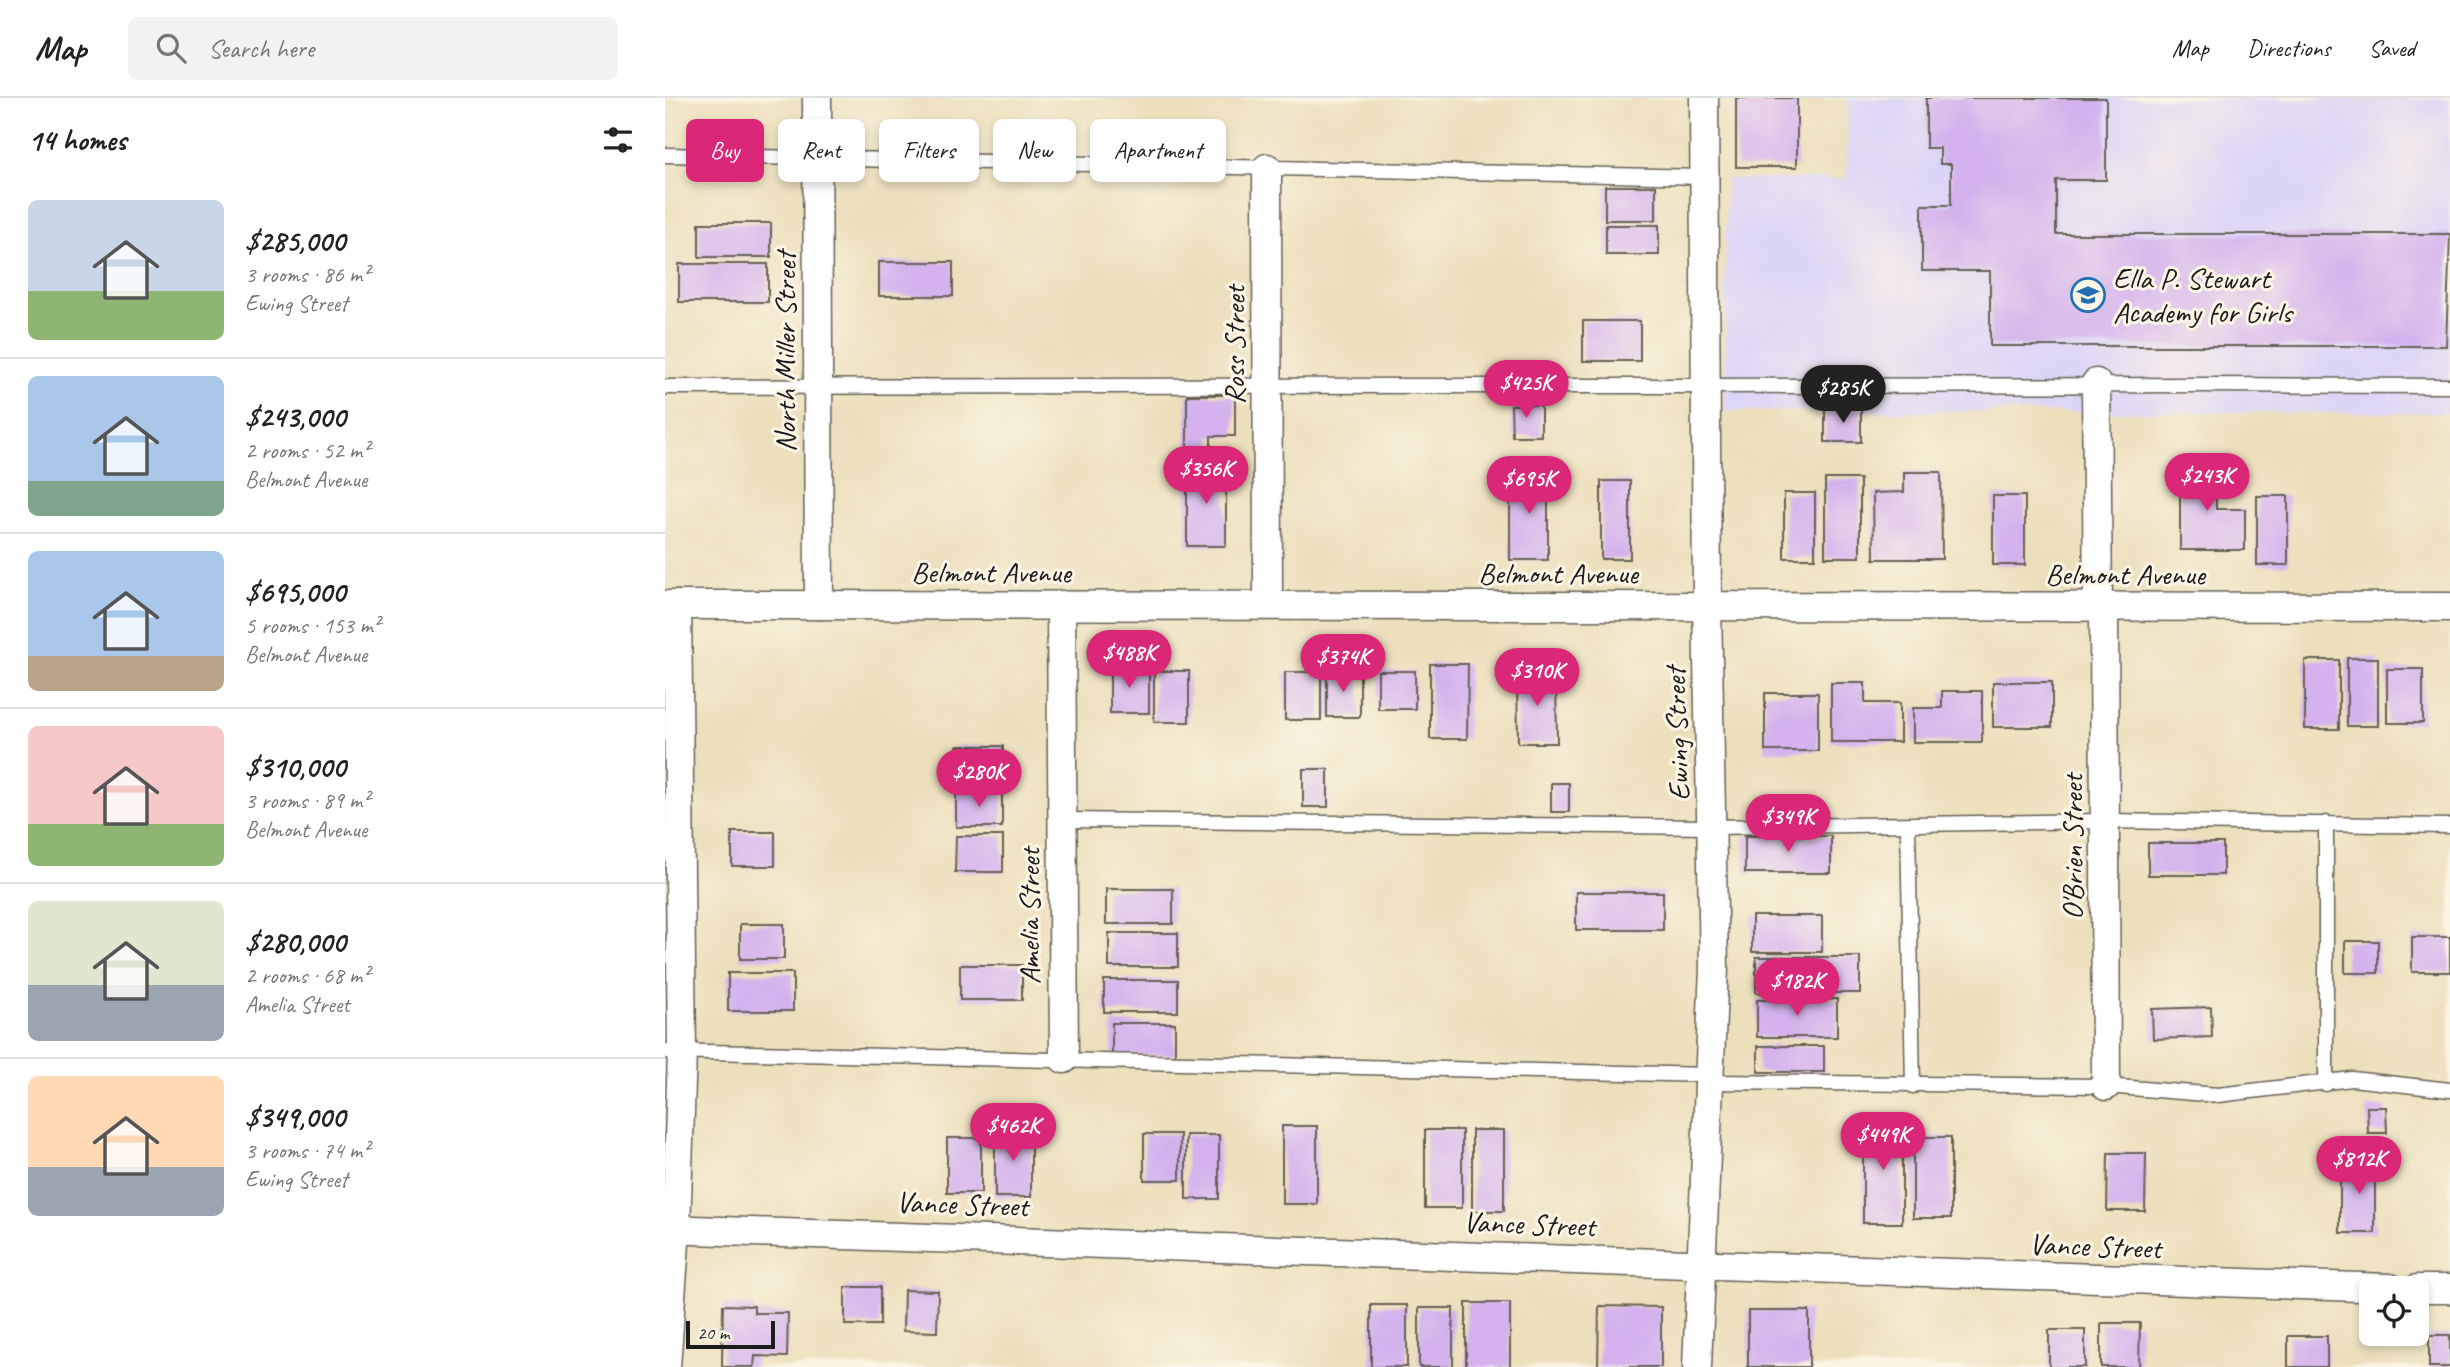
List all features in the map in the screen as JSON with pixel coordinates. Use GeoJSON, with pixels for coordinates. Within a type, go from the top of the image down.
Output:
{"type":"FeatureCollection","features":[{"type":"Feature","properties":{"kind":"street","name":"North Miller Street"},"geometry":{"type":"LineString","coordinates":[[817,98],[817,119]]}},
{"type":"Feature","properties":{"kind":"street","name":"Ewing Street"},"geometry":{"type":"LineString","coordinates":[[1697,1367],[1714,967],[1707,606],[1704,98]]}},
{"type":"Feature","properties":{"kind":"street","name":"Ross Street"},"geometry":{"type":"LineString","coordinates":[[1267,169],[1268,605]]}},
{"type":"Feature","properties":{"kind":"street","name":"North Miller Street"},"geometry":{"type":"LineString","coordinates":[[817,182],[819,605]]}},
{"type":"Feature","properties":{"kind":"street","name":"O'Brien Street"},"geometry":{"type":"LineString","coordinates":[[2096,383],[2105,821],[2106,1086]]}},
{"type":"Feature","properties":{"kind":"street","name":"Belmont Avenue"},"geometry":{"type":"LineString","coordinates":[[671,605],[2450,607]]}},
{"type":"Feature","properties":{"kind":"street"},"geometry":{"type":"LineString","coordinates":[[666,1367],[673,1051],[671,605]]}},
{"type":"Feature","properties":{"kind":"street","name":"Amelia Street"},"geometry":{"type":"LineString","coordinates":[[1061,605],[1064,1059]]}},
{"type":"Feature","properties":{"kind":"street","name":"Vance Street"},"geometry":{"type":"LineString","coordinates":[[671,1229],[2359,1287]]}},
{"type":"Feature","properties":{"kind":"street"},"geometry":{"type":"LineString","coordinates":[[2429,1289],[2450,1289]]}},
{"type":"Feature","properties":{"kind":"lane"},"geometry":{"type":"LineString","coordinates":[[665,155],[778,156]]}},
{"type":"Feature","properties":{"kind":"lane"},"geometry":{"type":"LineString","coordinates":[[865,157],[1267,169],[1704,177]]}},
{"type":"Feature","properties":{"kind":"lane"},"geometry":{"type":"LineString","coordinates":[[665,387],[2096,383],[2450,386]]}},
{"type":"Feature","properties":{"kind":"lane"},"geometry":{"type":"LineString","coordinates":[[1062,820],[1713,827],[2105,821],[2450,826]]}},
{"type":"Feature","properties":{"kind":"lane"},"geometry":{"type":"LineString","coordinates":[[2326,823],[2326,1084]]}},
{"type":"Feature","properties":{"kind":"lane"},"geometry":{"type":"LineString","coordinates":[[1908,826],[1913,1086]]}},
{"type":"Feature","properties":{"kind":"lane"},"geometry":{"type":"LineString","coordinates":[[673,1051],[1064,1059],[1913,1086],[2106,1086],[2218,1095],[2352,1079],[2450,1090]]}},
{"type":"Feature","properties":{"kind":"shaded area","name":"Ella P. Stewart Academy for Girls"},"geometry":{"type":"Polygon","coordinates":[[[1848,98],[2450,98],[2450,413],[1725,411],[1726,179],[1847,179],[1848,98]]]}},
{"type":"Feature","properties":{"kind":"building"},"geometry":{"type":"Polygon","coordinates":[[[1736,98],[1797,98],[1797,167],[1736,167],[1736,98]]]}},
{"type":"Feature","properties":{"kind":"building"},"geometry":{"type":"Polygon","coordinates":[[[1926,98],[2106,98],[2106,180],[2056,180],[2056,234],[2450,234],[2446,346],[1990,346],[1990,271],[1922,271],[1922,205],[1951,205],[1951,164],[1940,164],[1940,148],[1926,148],[1926,98]]]}},
{"type":"Feature","properties":{"kind":"building"},"geometry":{"type":"Polygon","coordinates":[[[1605,186],[1656,186],[1656,220],[1605,220],[1605,186]]]}},
{"type":"Feature","properties":{"kind":"building"},"geometry":{"type":"Polygon","coordinates":[[[699,223],[771,223],[771,257],[699,257],[699,223]]]}},
{"type":"Feature","properties":{"kind":"building"},"geometry":{"type":"Polygon","coordinates":[[[1606,225],[1659,225],[1659,255],[1606,255],[1606,225]]]}},
{"type":"Feature","properties":{"kind":"building"},"geometry":{"type":"Polygon","coordinates":[[[879,262],[953,262],[953,296],[879,296],[879,262]]]}},
{"type":"Feature","properties":{"kind":"building"},"geometry":{"type":"Polygon","coordinates":[[[679,264],[768,264],[768,302],[679,302],[679,264]]]}},
{"type":"Feature","properties":{"kind":"building"},"geometry":{"type":"Polygon","coordinates":[[[1583,321],[1640,321],[1640,361],[1583,361],[1583,321]]]}},
{"type":"Feature","properties":{"kind":"building"},"geometry":{"type":"Polygon","coordinates":[[[1187,395],[1235,395],[1235,436],[1211,436],[1211,454],[1187,454],[1187,395]]]}},
{"type":"Feature","properties":{"kind":"building"},"geometry":{"type":"Polygon","coordinates":[[[1511,405],[1541,405],[1541,436],[1512,436],[1511,405]]]}},
{"type":"Feature","properties":{"kind":"building"},"geometry":{"type":"Polygon","coordinates":[[[1825,408],[1861,408],[1861,442],[1825,442],[1825,408]]]}},
{"type":"Feature","properties":{"kind":"building"},"geometry":{"type":"Polygon","coordinates":[[[2180,464],[2216,464],[2216,509],[2245,509],[2245,550],[2180,550],[2180,464]]]}},
{"type":"Feature","properties":{"kind":"building"},"geometry":{"type":"Polygon","coordinates":[[[1187,466],[1226,466],[1226,546],[1187,546],[1187,466]]]}},
{"type":"Feature","properties":{"kind":"building"},"geometry":{"type":"Polygon","coordinates":[[[1510,471],[1548,471],[1548,560],[1510,560],[1510,471]]]}},
{"type":"Feature","properties":{"kind":"building"},"geometry":{"type":"Polygon","coordinates":[[[1904,472],[1941,472],[1942,559],[1874,559],[1873,493],[1904,492],[1904,472]]]}},
{"type":"Feature","properties":{"kind":"building"},"geometry":{"type":"Polygon","coordinates":[[[1825,479],[1860,479],[1860,557],[1825,557],[1825,479]]]}},
{"type":"Feature","properties":{"kind":"building"},"geometry":{"type":"Polygon","coordinates":[[[1601,481],[1630,481],[1630,559],[1601,559],[1601,481]]]}},
{"type":"Feature","properties":{"kind":"building"},"geometry":{"type":"Polygon","coordinates":[[[1784,493],[1815,493],[1815,558],[1784,558],[1784,493]]]}},
{"type":"Feature","properties":{"kind":"building"},"geometry":{"type":"Polygon","coordinates":[[[1993,496],[2025,496],[2025,565],[1993,565],[1993,496]]]}},
{"type":"Feature","properties":{"kind":"building"},"geometry":{"type":"Polygon","coordinates":[[[2257,496],[2288,496],[2288,565],[2257,565],[2257,496]]]}},
{"type":"Feature","properties":{"kind":"building"},"geometry":{"type":"Polygon","coordinates":[[[2347,658],[2378,658],[2378,726],[2347,726],[2347,658]]]}},
{"type":"Feature","properties":{"kind":"building"},"geometry":{"type":"Polygon","coordinates":[[[2305,660],[2339,660],[2339,729],[2305,729],[2305,660]]]}},
{"type":"Feature","properties":{"kind":"building"},"geometry":{"type":"Polygon","coordinates":[[[1430,664],[1468,664],[1467,739],[1430,739],[1430,664]]]}},
{"type":"Feature","properties":{"kind":"building"},"geometry":{"type":"Polygon","coordinates":[[[1110,666],[1149,666],[1149,713],[1110,713],[1110,666]]]}},
{"type":"Feature","properties":{"kind":"building"},"geometry":{"type":"Polygon","coordinates":[[[2387,669],[2423,669],[2423,723],[2387,723],[2387,669]]]}},
{"type":"Feature","properties":{"kind":"building"},"geometry":{"type":"Polygon","coordinates":[[[1154,671],[1189,671],[1189,722],[1154,722],[1154,671]]]}},
{"type":"Feature","properties":{"kind":"building"},"geometry":{"type":"Polygon","coordinates":[[[1327,671],[1360,671],[1360,717],[1327,717],[1327,671]]]}},
{"type":"Feature","properties":{"kind":"building"},"geometry":{"type":"Polygon","coordinates":[[[1378,671],[1415,671],[1415,709],[1378,709],[1378,671]]]}},
{"type":"Feature","properties":{"kind":"building"},"geometry":{"type":"Polygon","coordinates":[[[1285,672],[1321,672],[1321,720],[1285,720],[1285,672]]]}},
{"type":"Feature","properties":{"kind":"building"},"geometry":{"type":"Polygon","coordinates":[[[1556,673],[1557,743],[1518,743],[1517,674],[1556,673]]]}},
{"type":"Feature","properties":{"kind":"building"},"geometry":{"type":"Polygon","coordinates":[[[1993,682],[2052,682],[2052,727],[1993,727],[1993,682]]]}},
{"type":"Feature","properties":{"kind":"building"},"geometry":{"type":"Polygon","coordinates":[[[1831,683],[1865,683],[1865,703],[1900,703],[1900,742],[1831,742],[1831,683]]]}},
{"type":"Feature","properties":{"kind":"building"},"geometry":{"type":"Polygon","coordinates":[[[1942,691],[1982,691],[1982,742],[1913,742],[1913,708],[1942,708],[1942,691]]]}},
{"type":"Feature","properties":{"kind":"building"},"geometry":{"type":"Polygon","coordinates":[[[1765,693],[1818,693],[1818,751],[1765,751],[1765,693]]]}},
{"type":"Feature","properties":{"kind":"building"},"geometry":{"type":"Polygon","coordinates":[[[957,746],[1003,746],[1003,783],[957,783],[957,746]]]}},
{"type":"Feature","properties":{"kind":"building"},"geometry":{"type":"Polygon","coordinates":[[[1303,769],[1328,769],[1328,807],[1303,807],[1303,769]]]}},
{"type":"Feature","properties":{"kind":"building"},"geometry":{"type":"Polygon","coordinates":[[[1551,783],[1569,783],[1569,812],[1551,812],[1551,783]]]}},
{"type":"Feature","properties":{"kind":"building"},"geometry":{"type":"Polygon","coordinates":[[[956,791],[1002,791],[1002,827],[956,827],[956,791]]]}},
{"type":"Feature","properties":{"kind":"building"},"geometry":{"type":"Polygon","coordinates":[[[732,832],[775,832],[775,866],[732,866],[732,832]]]}},
{"type":"Feature","properties":{"kind":"building"},"geometry":{"type":"Polygon","coordinates":[[[956,836],[1003,836],[1003,872],[955,872],[956,836]]]}},
{"type":"Feature","properties":{"kind":"building"},"geometry":{"type":"Polygon","coordinates":[[[1745,836],[1831,836],[1831,873],[1745,873],[1745,836]]]}},
{"type":"Feature","properties":{"kind":"building"},"geometry":{"type":"Polygon","coordinates":[[[2148,843],[2223,843],[2223,875],[2148,875],[2148,843]]]}},
{"type":"Feature","properties":{"kind":"building"},"geometry":{"type":"Polygon","coordinates":[[[1106,889],[1173,889],[1173,924],[1106,924],[1106,889]]]}},
{"type":"Feature","properties":{"kind":"building"},"geometry":{"type":"Polygon","coordinates":[[[1576,892],[1663,892],[1663,930],[1576,930],[1576,892]]]}},
{"type":"Feature","properties":{"kind":"building"},"geometry":{"type":"Polygon","coordinates":[[[1752,916],[1822,916],[1822,952],[1752,952],[1752,916]]]}},
{"type":"Feature","properties":{"kind":"building"},"geometry":{"type":"Polygon","coordinates":[[[740,924],[784,924],[784,959],[740,959],[740,924]]]}},
{"type":"Feature","properties":{"kind":"building"},"geometry":{"type":"Polygon","coordinates":[[[1109,933],[1178,933],[1178,967],[1109,967],[1109,933]]]}},
{"type":"Feature","properties":{"kind":"building"},"geometry":{"type":"Polygon","coordinates":[[[2412,937],[2450,937],[2450,972],[2412,972],[2412,937]]]}},
{"type":"Feature","properties":{"kind":"building"},"geometry":{"type":"Polygon","coordinates":[[[2345,941],[2378,941],[2378,973],[2345,973],[2345,941]]]}},
{"type":"Feature","properties":{"kind":"building"},"geometry":{"type":"Polygon","coordinates":[[[1756,957],[1860,957],[1860,993],[1756,993],[1756,957]]]}},
{"type":"Feature","properties":{"kind":"building"},"geometry":{"type":"Polygon","coordinates":[[[960,965],[1022,965],[1022,1000],[960,1000],[960,965]]]}},
{"type":"Feature","properties":{"kind":"building"},"geometry":{"type":"Polygon","coordinates":[[[728,973],[793,973],[793,1011],[728,1011],[728,973]]]}},
{"type":"Feature","properties":{"kind":"building"},"geometry":{"type":"Polygon","coordinates":[[[1104,980],[1178,980],[1178,1012],[1104,1012],[1104,980]]]}},
{"type":"Feature","properties":{"kind":"building"},"geometry":{"type":"Polygon","coordinates":[[[1837,999],[1837,1037],[1757,1037],[1757,1000],[1837,999]]]}},
{"type":"Feature","properties":{"kind":"building"},"geometry":{"type":"Polygon","coordinates":[[[2211,1007],[2212,1037],[2153,1039],[2152,1009],[2211,1007]]]}},
{"type":"Feature","properties":{"kind":"building"},"geometry":{"type":"Polygon","coordinates":[[[1112,1023],[1175,1023],[1175,1055],[1112,1055],[1112,1023]]]}},
{"type":"Feature","properties":{"kind":"building"},"geometry":{"type":"Polygon","coordinates":[[[1758,1046],[1824,1046],[1824,1072],[1758,1072],[1758,1046]]]}},
{"type":"Feature","properties":{"kind":"building"},"geometry":{"type":"Polygon","coordinates":[[[2367,1107],[2386,1107],[2387,1133],[2368,1133],[2367,1107]]]}},
{"type":"Feature","properties":{"kind":"building"},"geometry":{"type":"Polygon","coordinates":[[[1863,1121],[1902,1121],[1902,1223],[1863,1223],[1863,1121]]]}},
{"type":"Feature","properties":{"kind":"building"},"geometry":{"type":"Polygon","coordinates":[[[1282,1126],[1317,1126],[1317,1204],[1282,1204],[1282,1126]]]}},
{"type":"Feature","properties":{"kind":"building"},"geometry":{"type":"Polygon","coordinates":[[[995,1130],[1031,1130],[1031,1197],[995,1197],[995,1130]]]}},
{"type":"Feature","properties":{"kind":"building"},"geometry":{"type":"Polygon","coordinates":[[[1425,1130],[1462,1130],[1462,1208],[1425,1208],[1425,1130]]]}},
{"type":"Feature","properties":{"kind":"building"},"geometry":{"type":"Polygon","coordinates":[[[1472,1130],[1504,1130],[1504,1211],[1472,1211],[1472,1130]]]}},
{"type":"Feature","properties":{"kind":"building"},"geometry":{"type":"Polygon","coordinates":[[[1144,1134],[1180,1134],[1180,1180],[1144,1180],[1144,1134]]]}},
{"type":"Feature","properties":{"kind":"building"},"geometry":{"type":"Polygon","coordinates":[[[1186,1135],[1219,1135],[1219,1199],[1186,1199],[1186,1135]]]}},
{"type":"Feature","properties":{"kind":"building"},"geometry":{"type":"Polygon","coordinates":[[[1913,1137],[1951,1137],[1951,1218],[1913,1218],[1913,1137]]]}},
{"type":"Feature","properties":{"kind":"building"},"geometry":{"type":"Polygon","coordinates":[[[947,1138],[981,1138],[981,1193],[947,1193],[947,1138]]]}},
{"type":"Feature","properties":{"kind":"building"},"geometry":{"type":"Polygon","coordinates":[[[2358,1149],[2375,1149],[2375,1233],[2340,1233],[2340,1171],[2358,1171],[2358,1149]]]}},
{"type":"Feature","properties":{"kind":"building"},"geometry":{"type":"Polygon","coordinates":[[[2108,1153],[2146,1153],[2145,1211],[2107,1211],[2108,1153]]]}},
{"type":"Feature","properties":{"kind":"building"},"geometry":{"type":"Polygon","coordinates":[[[845,1287],[880,1287],[880,1325],[845,1325],[845,1287]]]}},
{"type":"Feature","properties":{"kind":"building"},"geometry":{"type":"Polygon","coordinates":[[[904,1290],[938,1291],[937,1332],[903,1331],[904,1290]]]}},
{"type":"Feature","properties":{"kind":"building"},"geometry":{"type":"Polygon","coordinates":[[[1466,1303],[1510,1303],[1510,1367],[1466,1367],[1466,1303]]]}},
{"type":"Feature","properties":{"kind":"building"},"geometry":{"type":"Polygon","coordinates":[[[723,1305],[754,1306],[754,1313],[788,1313],[787,1357],[755,1356],[754,1367],[722,1367],[723,1305]]]}},
{"type":"Feature","properties":{"kind":"building"},"geometry":{"type":"Polygon","coordinates":[[[1371,1305],[1407,1305],[1407,1367],[1371,1367],[1371,1305]]]}},
{"type":"Feature","properties":{"kind":"building"},"geometry":{"type":"Polygon","coordinates":[[[1599,1306],[1661,1307],[1661,1367],[1598,1367],[1599,1306]]]}},
{"type":"Feature","properties":{"kind":"building"},"geometry":{"type":"Polygon","coordinates":[[[1419,1308],[1453,1308],[1453,1367],[1419,1367],[1419,1308]]]}},
{"type":"Feature","properties":{"kind":"building"},"geometry":{"type":"Polygon","coordinates":[[[1748,1311],[1809,1311],[1809,1367],[1748,1367],[1748,1311]]]}},
{"type":"Feature","properties":{"kind":"building"},"geometry":{"type":"Polygon","coordinates":[[[2101,1323],[2140,1323],[2139,1367],[2101,1367],[2101,1323]]]}},
{"type":"Feature","properties":{"kind":"building"},"geometry":{"type":"Polygon","coordinates":[[[2049,1330],[2085,1330],[2085,1367],[2049,1367],[2049,1330]]]}},
{"type":"Feature","properties":{"kind":"building"},"geometry":{"type":"Polygon","coordinates":[[[2429,1335],[2450,1335],[2450,1367],[2429,1367],[2429,1335]]]}},
{"type":"Feature","properties":{"kind":"building"},"geometry":{"type":"Polygon","coordinates":[[[2288,1336],[2327,1336],[2327,1367],[2288,1367],[2288,1336]]]}},
{"type":"Feature","properties":{"kind":"place","name":"Ella P. Stewart Academy for Girls"},"geometry":{"type":"Point","coordinates":[2088,295]}}]}
